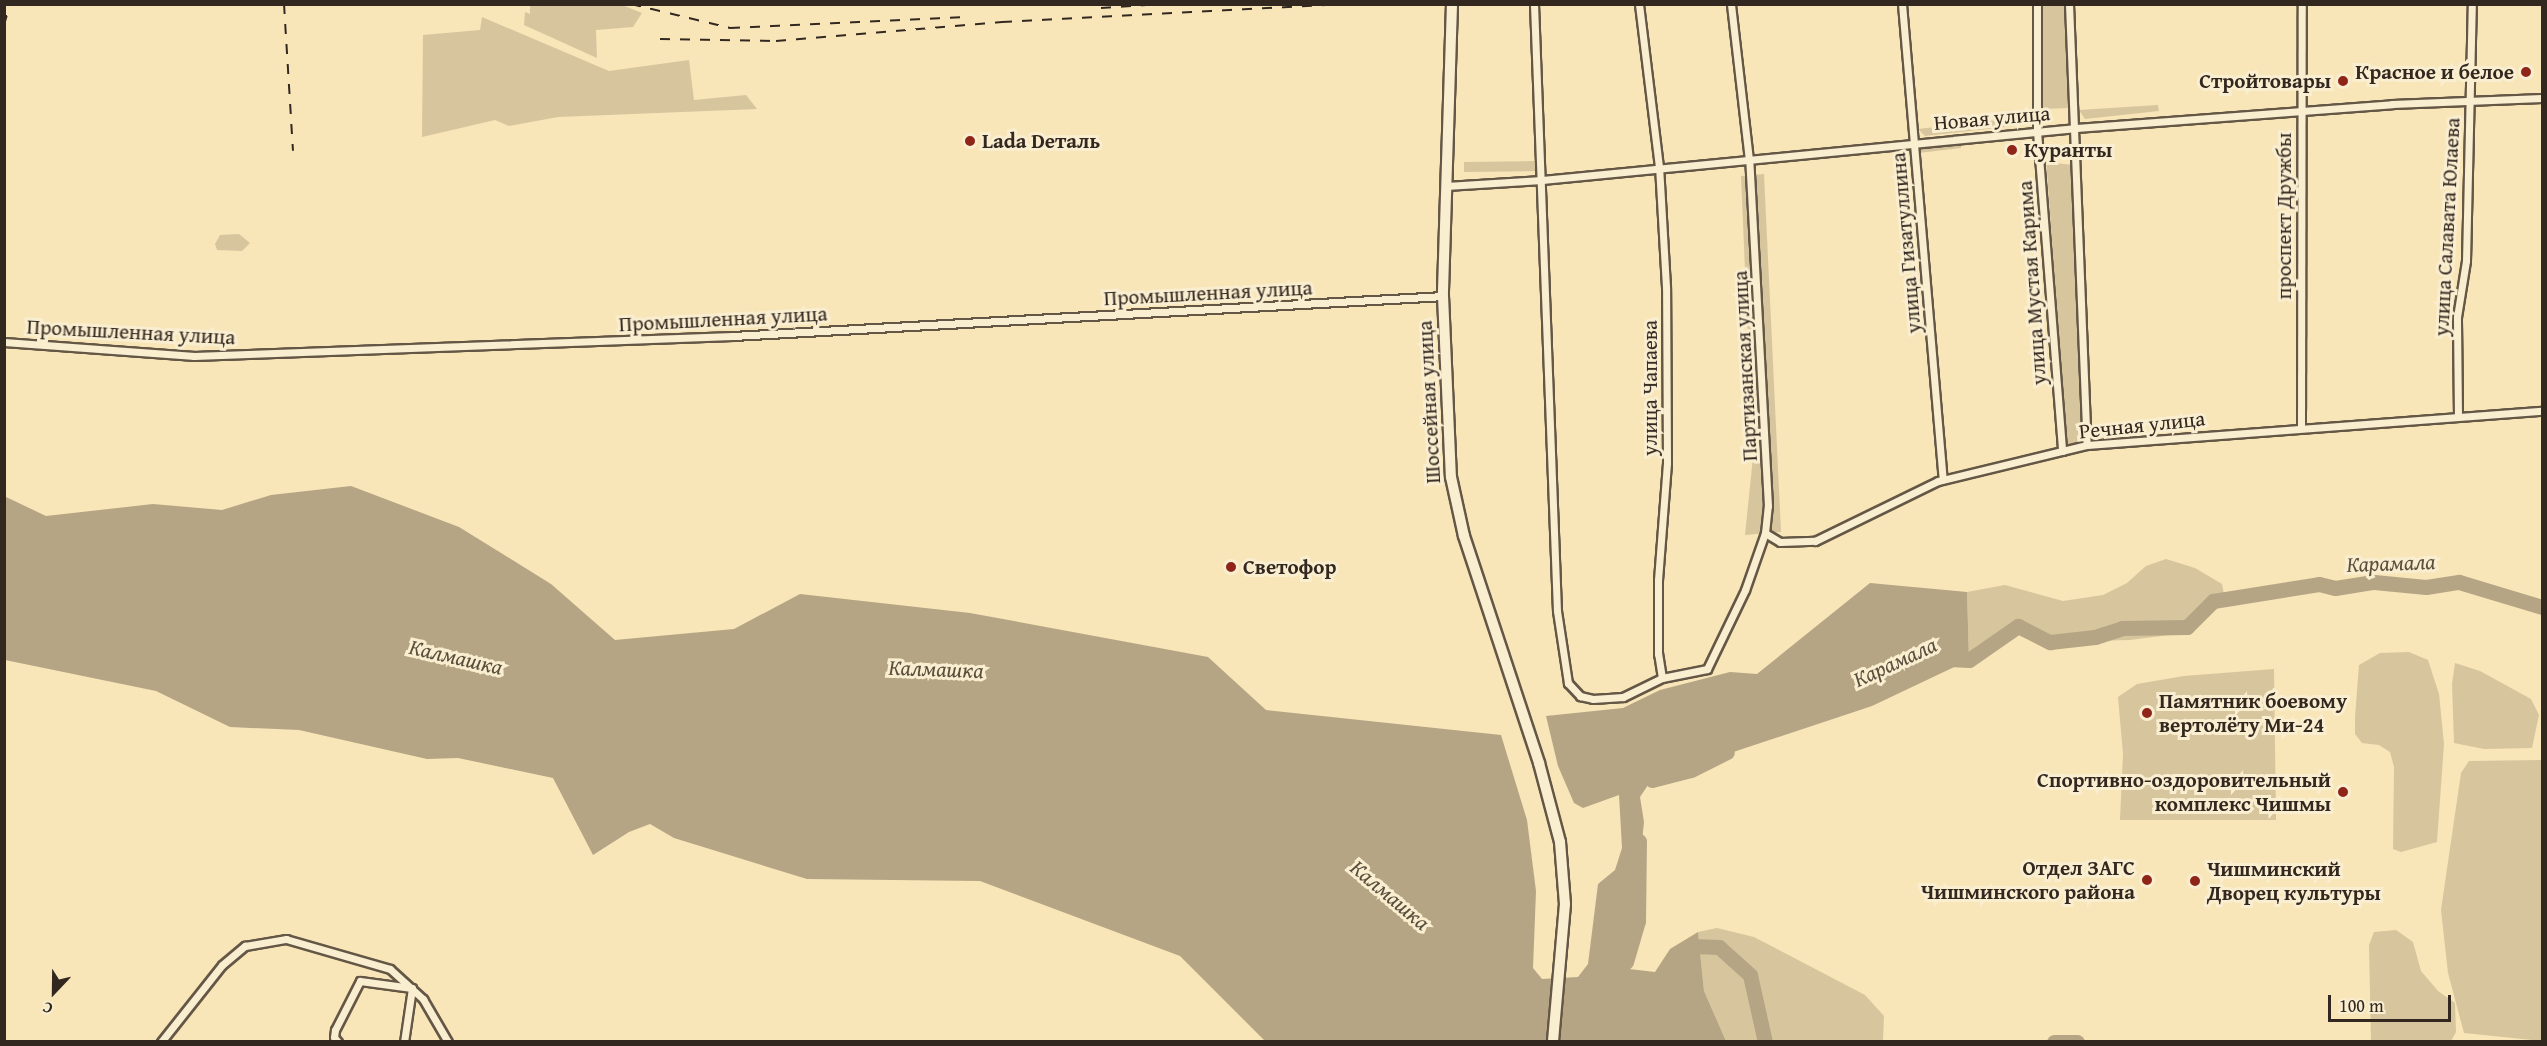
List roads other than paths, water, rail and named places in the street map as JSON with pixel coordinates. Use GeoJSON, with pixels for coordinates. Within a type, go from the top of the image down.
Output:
{"type":"FeatureCollection","features":[{"type":"Feature","properties":{"kind":"main road","name":"Шоссейная улица"},"geometry":{"type":"LineString","coordinates":[[1452,4],[1443,296],[1451,477],[1464,536],[1539,763],[1560,842],[1565,904],[1553,1041]]}},
{"type":"Feature","properties":{"kind":"street"},"geometry":{"type":"LineString","coordinates":[[1534,4],[1557,611],[1564,673],[1573,691],[1593,699],[1623,697],[1662,678]]}},
{"type":"Feature","properties":{"kind":"street","name":"улица Чапаева"},"geometry":{"type":"LineString","coordinates":[[1639,4],[1659,167],[1666,287],[1667,463],[1658,611],[1662,678]]}},
{"type":"Feature","properties":{"kind":"street","name":"Партизанская улица"},"geometry":{"type":"LineString","coordinates":[[1662,678],[1707,669],[1745,590],[1765,533],[1768,494],[1749,160],[1731,4]]}},
{"type":"Feature","properties":{"kind":"street","name":"улица Гизатуллина"},"geometry":{"type":"LineString","coordinates":[[1902,4],[1943,479]]}},
{"type":"Feature","properties":{"kind":"street","name":"улица Мустая Карима"},"geometry":{"type":"LineString","coordinates":[[2037,4],[2037,131],[2062,451]]}},
{"type":"Feature","properties":{"kind":"street"},"geometry":{"type":"LineString","coordinates":[[2069,4],[2076,128],[2087,445]]}},
{"type":"Feature","properties":{"kind":"street","name":"проспект Дружбы"},"geometry":{"type":"LineString","coordinates":[[2301,428],[2302,4]]}},
{"type":"Feature","properties":{"kind":"street","name":"улица Салавата Юлаева"},"geometry":{"type":"LineString","coordinates":[[2458,416],[2457,317],[2466,261],[2472,4]]}},
{"type":"Feature","properties":{"kind":"street","name":"Новая улица"},"geometry":{"type":"LineString","coordinates":[[1446,186],[1542,180],[1913,141],[2037,131],[2300,110],[2542,98]]}},
{"type":"Feature","properties":{"kind":"street","name":"Промышленная улица"},"geometry":{"type":"LineString","coordinates":[[4,342],[194,356],[733,336],[1443,296]]}},
{"type":"Feature","properties":{"kind":"street","name":"Речная улица"},"geometry":{"type":"LineString","coordinates":[[1765,533],[1780,542],[1815,541],[1943,479],[2087,445],[2542,411]]}},
{"type":"Feature","properties":{"kind":"street"},"geometry":{"type":"LineString","coordinates":[[161,1041],[222,965],[245,946],[286,939],[320,946],[390,969],[412,988],[448,1041]]}},
{"type":"Feature","properties":{"kind":"street"},"geometry":{"type":"LineString","coordinates":[[338,1041],[335,1030],[357,983],[367,981],[412,988]]}},
{"type":"Feature","properties":{"kind":"street"},"geometry":{"type":"LineString","coordinates":[[404,1041],[412,988]]}},
{"type":"Feature","properties":{"kind":"water"},"geometry":{"type":"Polygon","coordinates":[[[351,486],[459,527],[551,584],[615,640],[734,629],[800,594],[970,613],[1208,657],[1266,710],[1501,735],[1527,820],[1536,891],[1533,968],[1542,979],[1578,977],[1588,964],[1598,884],[1615,870],[1622,848],[1619,795],[1583,808],[1574,803],[1558,766],[1546,716],[1623,708],[1660,690],[1730,672],[1757,674],[1870,583],[1967,592],[1969,660],[1872,706],[1652,779],[1640,797],[1644,822],[1629,969],[1655,972],[1670,949],[1698,932],[1704,991],[1726,1041],[1265,1041],[1180,956],[980,881],[807,879],[674,838],[650,824],[629,832],[593,855],[553,778],[458,758],[427,759],[299,730],[230,727],[156,691],[5,660],[4,496],[46,516],[153,504],[222,510],[271,495],[351,486]]]}},
{"type":"Feature","properties":{"kind":"waterway","name":"Карамала"},"geometry":{"type":"LineString","coordinates":[[1950,659],[1969,660],[2018,626],[2050,642],[2095,637],[2122,628],[2187,627],[2213,601],[2319,584],[2335,588],[2374,582],[2426,587],[2459,582],[2542,607]]}},
{"type":"Feature","properties":{"kind":"waterway","name":"Карамала"},"geometry":{"type":"LineString","coordinates":[[1652,780],[1691,770],[1727,752]]}},
{"type":"Feature","properties":{"kind":"waterway","name":"Карамала"},"geometry":{"type":"LineString","coordinates":[[1626,962],[1638,921],[1639,841]]}},
{"type":"Feature","properties":{"kind":"waterway","name":"Калмашка"},"geometry":{"type":"LineString","coordinates":[[1683,955],[1692,946],[1719,947],[1750,975],[1765,1042]]}},
{"type":"Feature","properties":{"kind":"waterway","name":"Калмашка"},"geometry":{"type":"LineString","coordinates":[[2054,1042],[2077,1042]]}},
{"type":"Feature","properties":{"kind":"railway"},"geometry":{"type":"LineString","coordinates":[[4,25],[10,4]]}},
{"type":"Feature","properties":{"kind":"railway"},"geometry":{"type":"LineString","coordinates":[[284,4],[293,151]]}},
{"type":"Feature","properties":{"kind":"railway"},"geometry":{"type":"LineString","coordinates":[[631,4],[730,28],[966,17]]}},
{"type":"Feature","properties":{"kind":"railway"},"geometry":{"type":"LineString","coordinates":[[1101,8],[1162,4]]}},
{"type":"Feature","properties":{"kind":"railway"},"geometry":{"type":"LineString","coordinates":[[660,39],[776,41],[1002,22],[1340,4]]}},
{"type":"Feature","properties":{"kind":"place","name":"Красное и белое"},"geometry":{"type":"Point","coordinates":[2526,72]}},
{"type":"Feature","properties":{"kind":"place","name":"Стройтовары"},"geometry":{"type":"Point","coordinates":[2343,81]}},
{"type":"Feature","properties":{"kind":"place","name":"Lada Dеталь"},"geometry":{"type":"Point","coordinates":[970,141]}},
{"type":"Feature","properties":{"kind":"place","name":"Куранты"},"geometry":{"type":"Point","coordinates":[2012,150]}},
{"type":"Feature","properties":{"kind":"place","name":"Светофор"},"geometry":{"type":"Point","coordinates":[1231,567]}},
{"type":"Feature","properties":{"kind":"place","name":"Памятник боевому вертолёту Ми-24"},"geometry":{"type":"Point","coordinates":[2147,713]}},
{"type":"Feature","properties":{"kind":"place","name":"Спортивно-оздоровительный комплекс Чишмы"},"geometry":{"type":"Point","coordinates":[2343,792]}},
{"type":"Feature","properties":{"kind":"place","name":"Отдел ЗАГС Чишминского района"},"geometry":{"type":"Point","coordinates":[2147,880]}},
{"type":"Feature","properties":{"kind":"place","name":"Чишминский Дворец культуры"},"geometry":{"type":"Point","coordinates":[2195,881]}}]}
